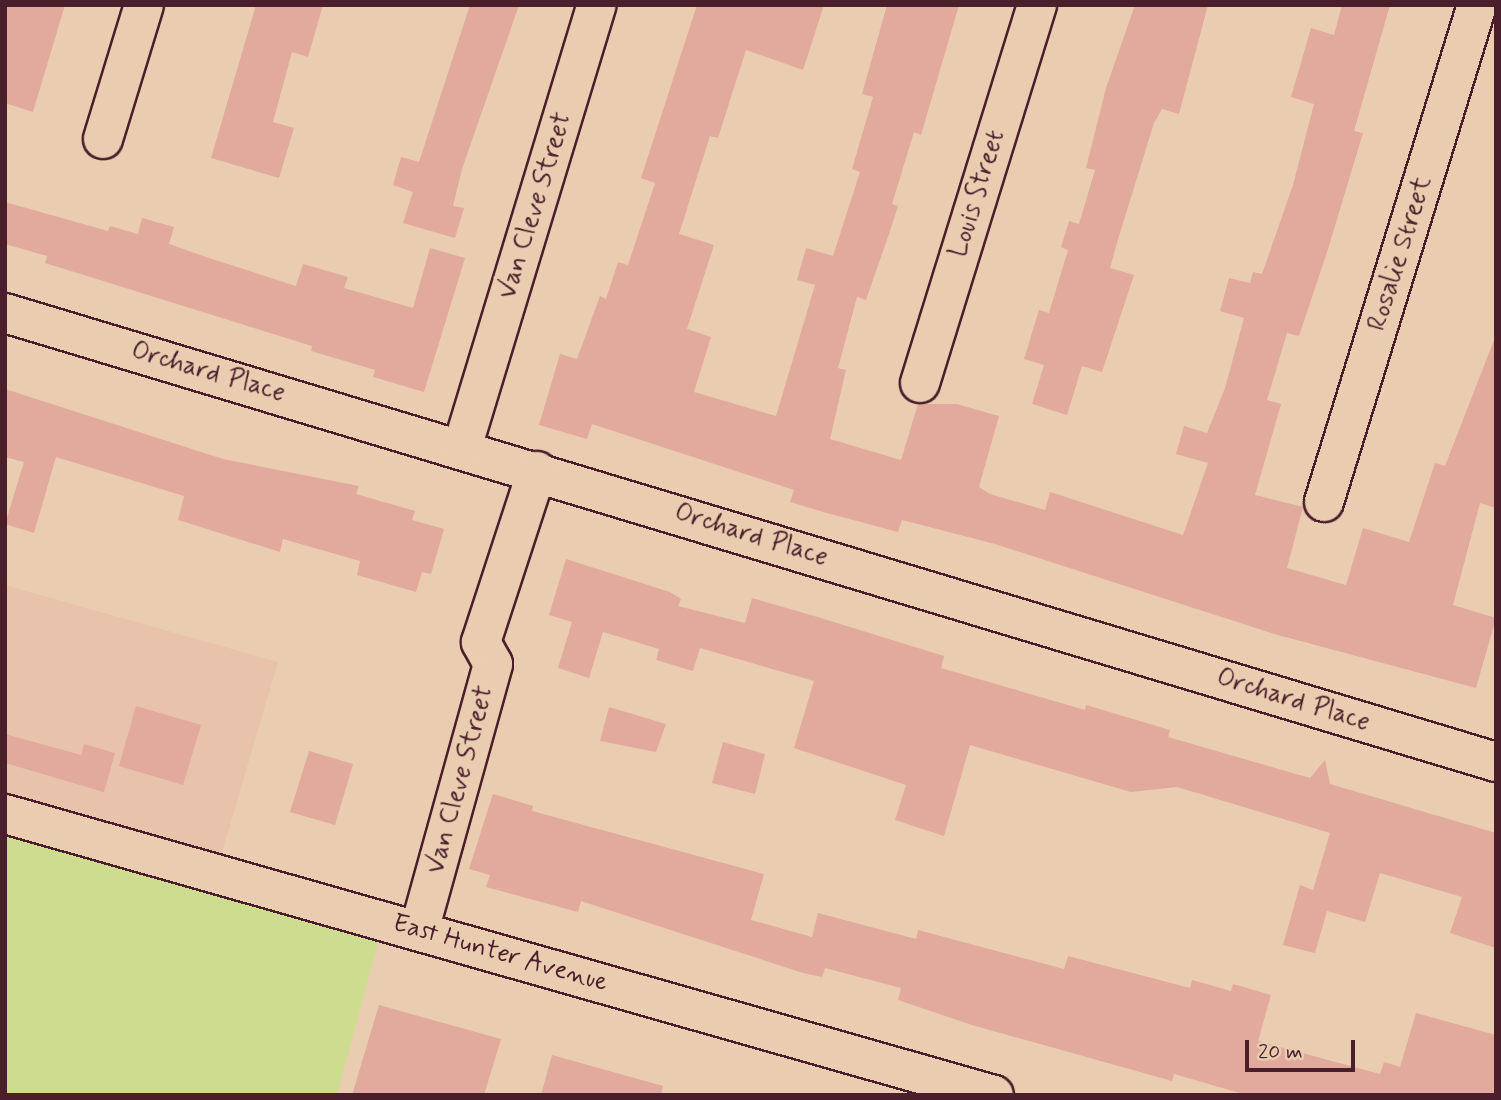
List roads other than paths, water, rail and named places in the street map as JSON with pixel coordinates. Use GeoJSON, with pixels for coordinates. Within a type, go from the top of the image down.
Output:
{"type":"FeatureCollection","features":[{"type":"Feature","properties":{"kind":"street"},"geometry":{"type":"LineString","coordinates":[[103,139],[144,5]]}},
{"type":"Feature","properties":{"kind":"street","name":"Van Cleve Street"},"geometry":{"type":"LineString","coordinates":[[461,448],[597,5]]}},
{"type":"Feature","properties":{"kind":"street","name":"Louis Street"},"geometry":{"type":"LineString","coordinates":[[920,383],[1037,5]]}},
{"type":"Feature","properties":{"kind":"street","name":"Rosalie Street"},"geometry":{"type":"LineString","coordinates":[[1324,502],[1477,5]]}},
{"type":"Feature","properties":{"kind":"street","name":"Orchard Place"},"geometry":{"type":"LineString","coordinates":[[5,313],[461,448],[1496,762]]}},
{"type":"Feature","properties":{"kind":"street","name":"Van Cleve Street"},"geometry":{"type":"LineString","coordinates":[[419,931],[493,664],[481,642],[537,471]]}},
{"type":"Feature","properties":{"kind":"street","name":"East Hunter Avenue"},"geometry":{"type":"LineString","coordinates":[[5,814],[994,1095]]}}]}
